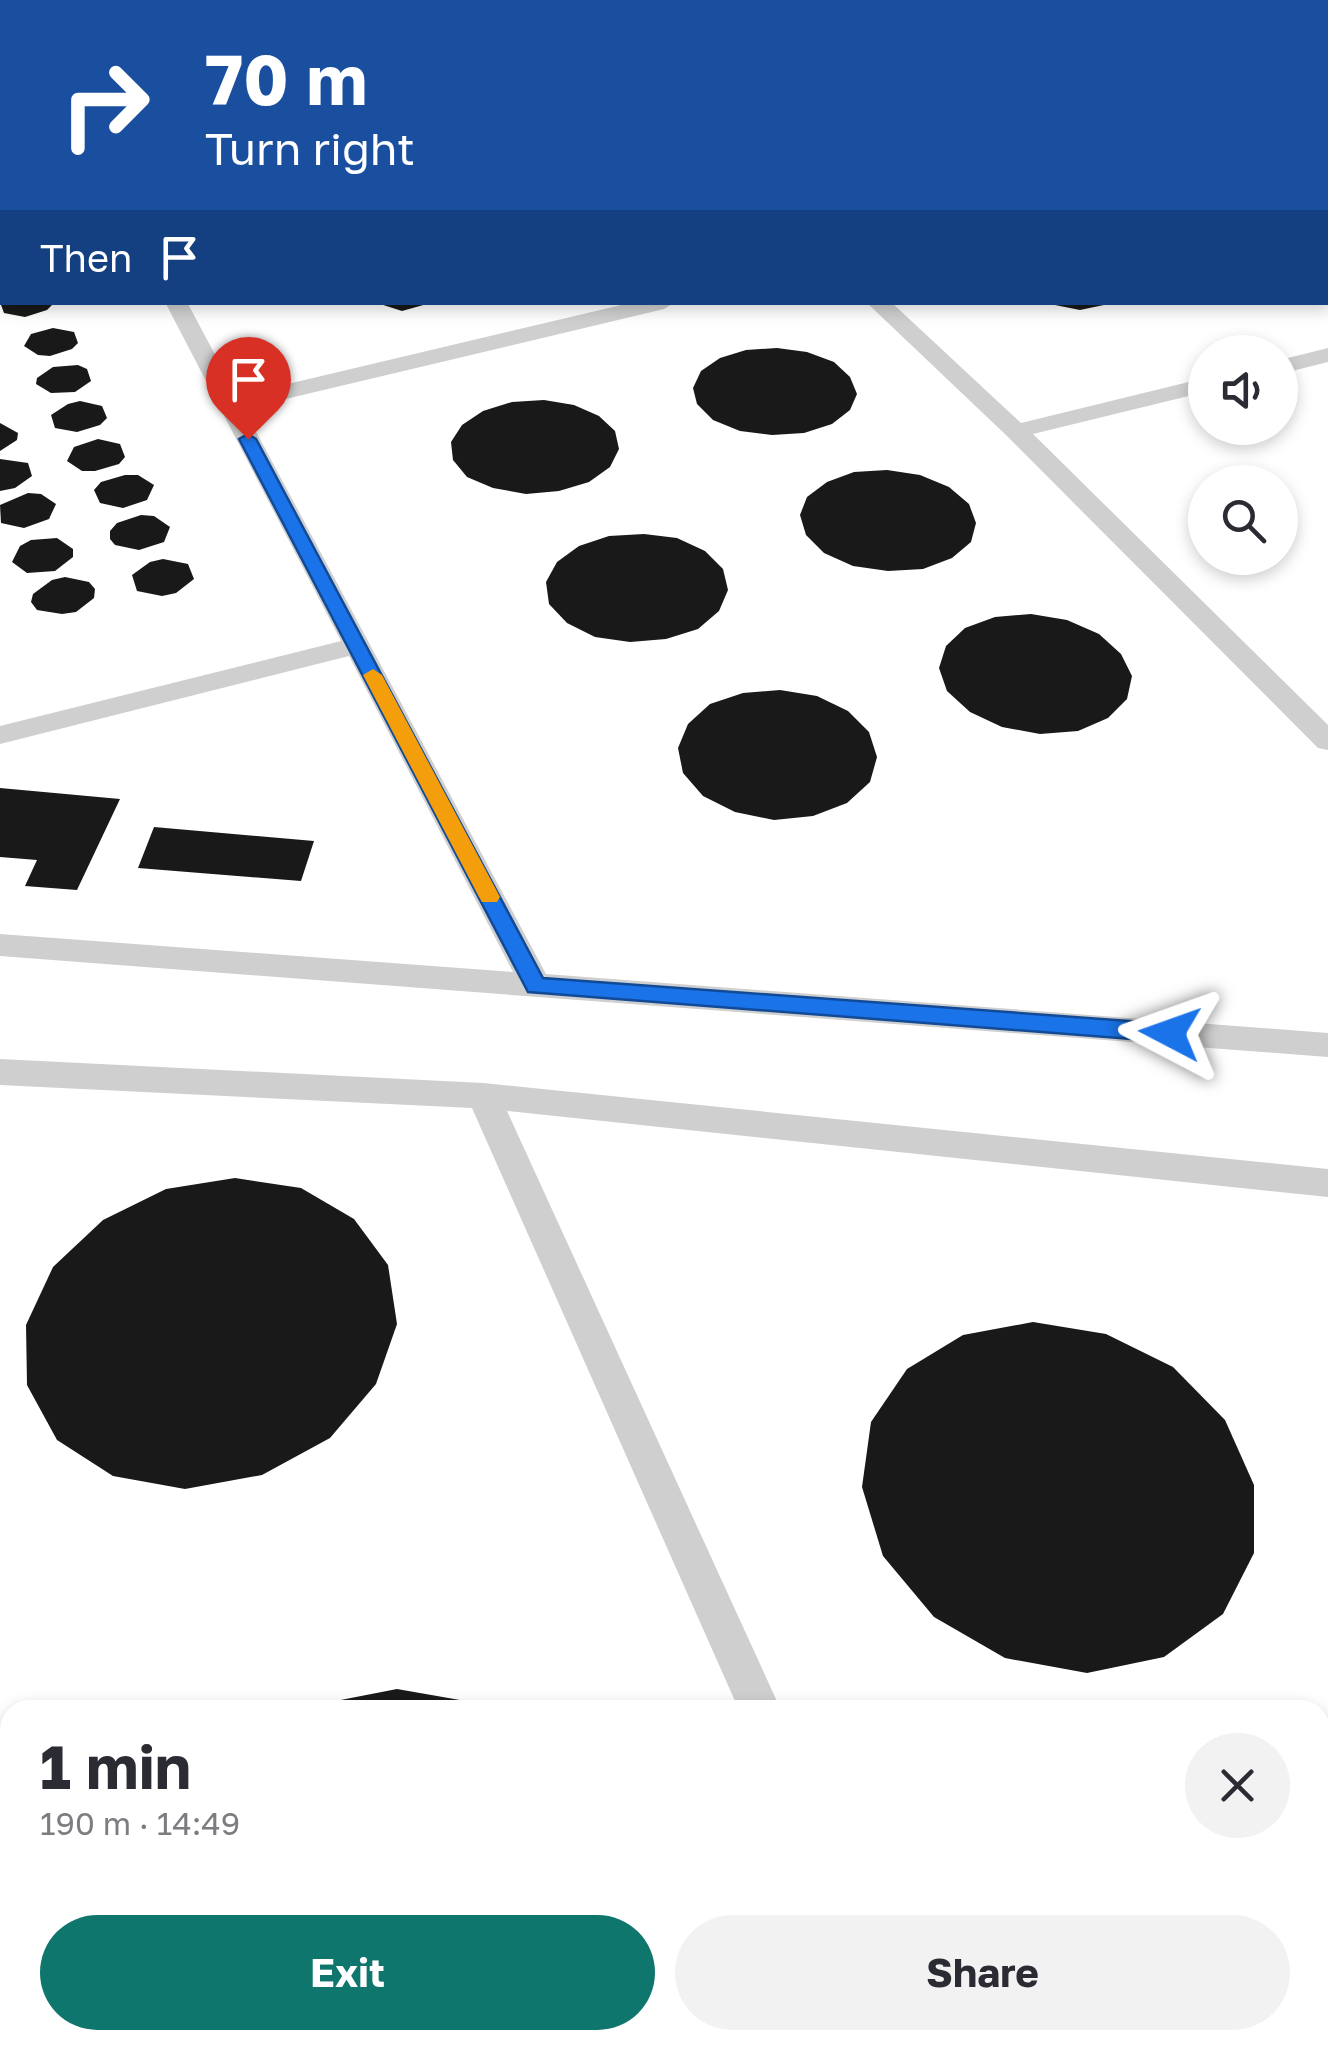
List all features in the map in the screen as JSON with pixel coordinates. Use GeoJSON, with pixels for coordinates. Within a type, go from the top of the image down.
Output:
{"type":"FeatureCollection","features":[{"type":"Feature","properties":{"kind":"lane"},"geometry":{"type":"LineString","coordinates":[[178,305],[536,986]]}},
{"type":"Feature","properties":{"kind":"lane"},"geometry":{"type":"LineString","coordinates":[[230,405],[651,305]]}},
{"type":"Feature","properties":{"kind":"lane"},"geometry":{"type":"LineString","coordinates":[[880,305],[1016,431],[1328,741]]}},
{"type":"Feature","properties":{"kind":"lane"},"geometry":{"type":"LineString","coordinates":[[1298,362],[1328,355]]}},
{"type":"Feature","properties":{"kind":"lane"},"geometry":{"type":"LineString","coordinates":[[1016,431],[1188,389]]}},
{"type":"Feature","properties":{"kind":"lane"},"geometry":{"type":"LineString","coordinates":[[0,734],[358,646]]}},
{"type":"Feature","properties":{"kind":"lane"},"geometry":{"type":"LineString","coordinates":[[0,945],[1328,1045]]}},
{"type":"Feature","properties":{"kind":"lane"},"geometry":{"type":"LineString","coordinates":[[0,1072],[483,1096],[1328,1183]]}},
{"type":"Feature","properties":{"kind":"lane"},"geometry":{"type":"LineString","coordinates":[[483,1096],[755,1700]]}},
{"type":"Feature","properties":{"kind":"building"},"geometry":{"type":"Polygon","coordinates":[[[1,305],[52,305],[25,317],[4,313],[1,305]]]}},
{"type":"Feature","properties":{"kind":"building"},"geometry":{"type":"Polygon","coordinates":[[[383,305],[423,305],[402,311],[383,305]]]}},
{"type":"Feature","properties":{"kind":"building"},"geometry":{"type":"Polygon","coordinates":[[[1055,305],[1104,305],[1080,310],[1055,305]]]}},
{"type":"Feature","properties":{"kind":"building"},"geometry":{"type":"Polygon","coordinates":[[[53,328],[74,332],[78,343],[50,356],[38,355],[24,346],[31,334],[53,328]]]}},
{"type":"Feature","properties":{"kind":"building"},"geometry":{"type":"Polygon","coordinates":[[[777,348],[807,352],[834,362],[850,377],[857,394],[850,410],[832,424],[804,433],[772,435],[740,431],[713,420],[697,404],[693,388],[701,371],[720,358],[746,350],[777,348]]]}},
{"type":"Feature","properties":{"kind":"building"},"geometry":{"type":"Polygon","coordinates":[[[78,365],[87,369],[91,381],[75,392],[51,393],[36,384],[37,378],[53,367],[78,365]]]}},
{"type":"Feature","properties":{"kind":"building"},"geometry":{"type":"Polygon","coordinates":[[[544,400],[574,405],[599,416],[615,431],[619,449],[610,467],[589,482],[559,491],[526,494],[493,488],[467,477],[453,460],[451,442],[462,425],[483,411],[512,402],[544,400]]]}},
{"type":"Feature","properties":{"kind":"building"},"geometry":{"type":"Polygon","coordinates":[[[80,401],[102,406],[107,418],[100,425],[77,432],[55,428],[51,415],[80,401]]]}},
{"type":"Feature","properties":{"kind":"building"},"geometry":{"type":"Polygon","coordinates":[[[0,423],[18,433],[17,440],[0,451],[0,423]]]}},
{"type":"Feature","properties":{"kind":"building"},"geometry":{"type":"Polygon","coordinates":[[[98,439],[120,444],[125,457],[119,464],[82,471],[67,461],[74,447],[98,439]]]}},
{"type":"Feature","properties":{"kind":"building"},"geometry":{"type":"Polygon","coordinates":[[[0,459],[28,463],[32,476],[15,488],[0,491],[0,459]]]}},
{"type":"Feature","properties":{"kind":"building"},"geometry":{"type":"Polygon","coordinates":[[[887,470],[920,475],[949,487],[969,504],[976,523],[971,542],[952,558],[923,569],[888,571],[853,566],[824,553],[806,535],[800,515],[807,497],[827,482],[854,472],[887,470]]]}},
{"type":"Feature","properties":{"kind":"building"},"geometry":{"type":"Polygon","coordinates":[[[138,475],[154,485],[147,500],[123,508],[100,503],[94,490],[101,482],[138,475]]]}},
{"type":"Feature","properties":{"kind":"building"},"geometry":{"type":"Polygon","coordinates":[[[28,493],[41,494],[56,504],[49,519],[24,528],[1,523],[0,505],[28,493]]]}},
{"type":"Feature","properties":{"kind":"building"},"geometry":{"type":"Polygon","coordinates":[[[141,515],[154,516],[170,527],[164,542],[139,550],[115,545],[110,531],[117,523],[141,515]]]}},
{"type":"Feature","properties":{"kind":"building"},"geometry":{"type":"Polygon","coordinates":[[[644,534],[677,538],[705,551],[723,569],[728,590],[719,611],[698,629],[666,639],[630,642],[595,637],[567,623],[549,604],[546,582],[557,562],[579,546],[609,536],[644,534]]]}},
{"type":"Feature","properties":{"kind":"building"},"geometry":{"type":"Polygon","coordinates":[[[57,538],[73,549],[73,557],[55,571],[27,573],[12,562],[20,546],[31,540],[57,538]]]}},
{"type":"Feature","properties":{"kind":"building"},"geometry":{"type":"Polygon","coordinates":[[[163,559],[188,564],[194,579],[176,593],[162,596],[137,591],[132,575],[150,562],[163,559]]]}},
{"type":"Feature","properties":{"kind":"building"},"geometry":{"type":"Polygon","coordinates":[[[65,577],[89,582],[95,589],[94,598],[76,612],[37,610],[31,602],[33,594],[52,580],[65,577]]]}},
{"type":"Feature","properties":{"kind":"building"},"geometry":{"type":"Polygon","coordinates":[[[1031,614],[1067,620],[1099,634],[1121,654],[1132,676],[1127,699],[1108,718],[1078,731],[1040,734],[1002,727],[970,712],[947,691],[939,668],[946,646],[965,628],[995,617],[1031,614]]]}},
{"type":"Feature","properties":{"kind":"building"},"geometry":{"type":"Polygon","coordinates":[[[780,690],[817,696],[848,711],[869,732],[877,757],[870,782],[847,803],[813,816],[774,820],[735,812],[703,796],[683,773],[678,748],[688,724],[710,704],[743,693],[780,690]]]}},
{"type":"Feature","properties":{"kind":"building"},"geometry":{"type":"Polygon","coordinates":[[[0,788],[120,799],[77,890],[25,886],[37,860],[0,857],[0,788]]]}},
{"type":"Feature","properties":{"kind":"building"},"geometry":{"type":"Polygon","coordinates":[[[154,827],[314,841],[301,881],[138,868],[154,827]]]}},
{"type":"Feature","properties":{"kind":"building"},"geometry":{"type":"Polygon","coordinates":[[[235,1178],[301,1188],[354,1219],[388,1265],[397,1324],[376,1384],[330,1438],[262,1475],[185,1489],[113,1476],[57,1440],[27,1385],[26,1325],[53,1267],[103,1220],[166,1189],[235,1178]]]}},
{"type":"Feature","properties":{"kind":"building"},"geometry":{"type":"Polygon","coordinates":[[[1033,1322],[1106,1334],[1173,1367],[1225,1420],[1254,1485],[1254,1553],[1223,1614],[1164,1657],[1087,1673],[1005,1658],[934,1617],[883,1556],[862,1487],[871,1422],[907,1369],[963,1335],[1033,1322]]]}},
{"type":"Feature","properties":{"kind":"building"},"geometry":{"type":"Polygon","coordinates":[[[397,1689],[460,1700],[341,1700],[397,1689]]]}},
{"type":"Feature","properties":{"kind":"slow traffic"},"geometry":{"type":"LineString","coordinates":[[373,675],[489,897]]}},
{"type":"Feature","properties":{"kind":"route"},"geometry":{"type":"LineString","coordinates":[[248,439],[536,986],[1170,1033]]}}]}
